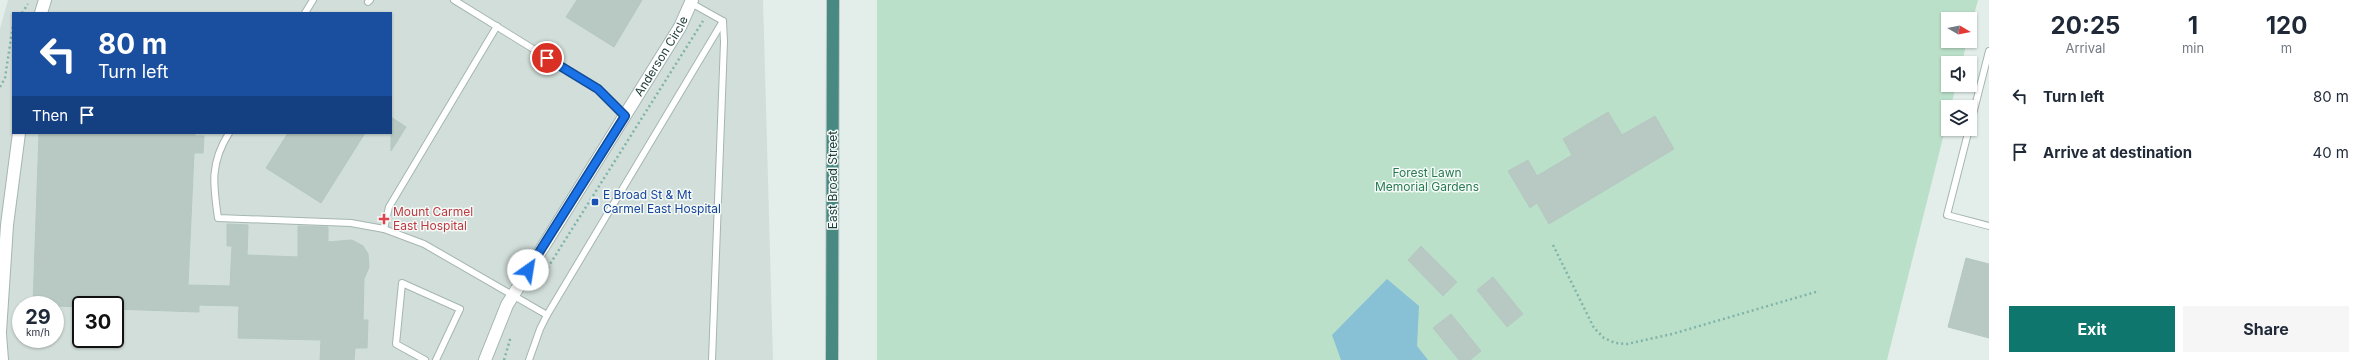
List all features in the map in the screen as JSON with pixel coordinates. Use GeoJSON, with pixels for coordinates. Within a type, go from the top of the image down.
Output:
{"type":"FeatureCollection","features":[{"type":"Feature","properties":{"kind":"highway","name":"East Broad Street"},"geometry":{"type":"LineString","coordinates":[[832,360],[833,0]]}},
{"type":"Feature","properties":{"kind":"street"},"geometry":{"type":"LineString","coordinates":[[41,12],[45,0]]}},
{"type":"Feature","properties":{"kind":"street","name":"Anderson Circle"},"geometry":{"type":"LineString","coordinates":[[485,360],[497,326],[513,295],[680,27],[691,2]]}},
{"type":"Feature","properties":{"kind":"street"},"geometry":{"type":"LineString","coordinates":[[2,360],[0,333],[7,225],[19,134]]}},
{"type":"Feature","properties":{"kind":"lane"},"geometry":{"type":"LineString","coordinates":[[306,12],[313,0]]}},
{"type":"Feature","properties":{"kind":"lane"},"geometry":{"type":"LineString","coordinates":[[454,0],[598,89],[625,116]]}},
{"type":"Feature","properties":{"kind":"lane"},"geometry":{"type":"LineString","coordinates":[[691,2],[723,21]]}},
{"type":"Feature","properties":{"kind":"lane"},"geometry":{"type":"LineString","coordinates":[[529,360],[540,329],[547,315],[723,21]]}},
{"type":"Feature","properties":{"kind":"lane"},"geometry":{"type":"LineString","coordinates":[[712,360],[724,42],[723,21]]}},
{"type":"Feature","properties":{"kind":"lane"},"geometry":{"type":"LineString","coordinates":[[384,229],[389,207],[497,26]]}},
{"type":"Feature","properties":{"kind":"lane"},"geometry":{"type":"LineString","coordinates":[[1977,100],[1989,51]]}},
{"type":"Feature","properties":{"kind":"lane"},"geometry":{"type":"LineString","coordinates":[[228,134],[218,150],[214,171],[218,218],[351,222],[384,229],[424,244],[547,315]]}},
{"type":"Feature","properties":{"kind":"lane"},"geometry":{"type":"LineString","coordinates":[[1967,136],[1948,215],[1989,226]]}},
{"type":"Feature","properties":{"kind":"lane"},"geometry":{"type":"LineString","coordinates":[[425,360],[396,344],[402,283],[460,308],[436,360]]}},
{"type":"Feature","properties":{"kind":"path"},"geometry":{"type":"LineString","coordinates":[[23,12],[30,0]]}},
{"type":"Feature","properties":{"kind":"path"},"geometry":{"type":"LineString","coordinates":[[543,276],[709,12]]}},
{"type":"Feature","properties":{"kind":"path"},"geometry":{"type":"LineString","coordinates":[[0,87],[6,78],[12,33]]}},
{"type":"Feature","properties":{"kind":"path"},"geometry":{"type":"LineString","coordinates":[[1553,245],[1594,328],[1604,338],[1615,343],[1627,344],[1672,334],[1819,291]]}},
{"type":"Feature","properties":{"kind":"path"},"geometry":{"type":"LineString","coordinates":[[504,360],[512,331]]}},
{"type":"Feature","properties":{"kind":"shaded area","name":"Mount Carmel East Hospital"},"geometry":{"type":"Polygon","coordinates":[[[8,0],[763,0],[773,360],[0,360],[0,29],[8,0]]]}},
{"type":"Feature","properties":{"kind":"green space","name":"Forest Lawn Memorial Gardens"},"geometry":{"type":"Polygon","coordinates":[[[877,0],[1978,0],[1975,12],[1941,12],[1941,48],[1965,48],[1964,56],[1941,56],[1941,92],[1954,92],[1953,100],[1941,100],[1941,136],[1943,136],[1887,360],[877,360],[877,0]]]}},
{"type":"Feature","properties":{"kind":"water"},"geometry":{"type":"Polygon","coordinates":[[[1387,279],[1419,306],[1417,346],[1428,360],[1341,360],[1332,335],[1387,279]]]}},
{"type":"Feature","properties":{"kind":"building"},"geometry":{"type":"Polygon","coordinates":[[[577,0],[642,0],[614,47],[566,17],[577,0]]]}},
{"type":"Feature","properties":{"kind":"building"},"geometry":{"type":"Polygon","coordinates":[[[1608,112],[1622,135],[1655,116],[1674,149],[1549,224],[1537,203],[1530,208],[1508,171],[1528,160],[1537,176],[1572,155],[1563,139],[1608,112]]]}},
{"type":"Feature","properties":{"kind":"building"},"geometry":{"type":"Polygon","coordinates":[[[392,118],[406,127],[391,151],[391,134],[392,118]]]}},
{"type":"Feature","properties":{"kind":"building"},"geometry":{"type":"Polygon","coordinates":[[[39,134],[195,134],[195,136],[204,136],[203,153],[194,153],[188,285],[230,286],[232,246],[227,246],[227,224],[248,225],[247,255],[298,257],[298,226],[328,227],[328,242],[352,240],[363,246],[368,254],[369,267],[364,279],[363,320],[368,320],[367,348],[355,348],[354,360],[320,360],[321,340],[238,338],[239,306],[199,305],[199,312],[124,309],[124,296],[72,296],[72,307],[64,306],[64,296],[33,296],[39,134]]]}},
{"type":"Feature","properties":{"kind":"building"},"geometry":{"type":"Polygon","coordinates":[[[287,134],[364,134],[321,203],[266,168],[287,134]]]}},
{"type":"Feature","properties":{"kind":"building"},"geometry":{"type":"Polygon","coordinates":[[[1421,246],[1457,282],[1443,296],[1408,260],[1421,246]]]}},
{"type":"Feature","properties":{"kind":"building"},"geometry":{"type":"Polygon","coordinates":[[[1966,258],[1989,264],[1989,338],[1948,327],[1966,258]]]}},
{"type":"Feature","properties":{"kind":"building"},"geometry":{"type":"Polygon","coordinates":[[[1493,277],[1523,314],[1507,327],[1477,290],[1493,277]]]}},
{"type":"Feature","properties":{"kind":"building"},"geometry":{"type":"Polygon","coordinates":[[[1451,314],[1481,351],[1470,360],[1459,360],[1433,328],[1451,314]]]}},
{"type":"Feature","properties":{"kind":"place","name":"E Broad St & Mt Carmel East Hospital"},"geometry":{"type":"Point","coordinates":[595,202]}},
{"type":"Feature","properties":{"kind":"place","name":"Mount Carmel East Hospital"},"geometry":{"type":"Point","coordinates":[384,219]}},
{"type":"Feature","properties":{"kind":"route"},"geometry":{"type":"LineString","coordinates":[[528,270],[625,116],[598,89],[547,58]]}}]}
